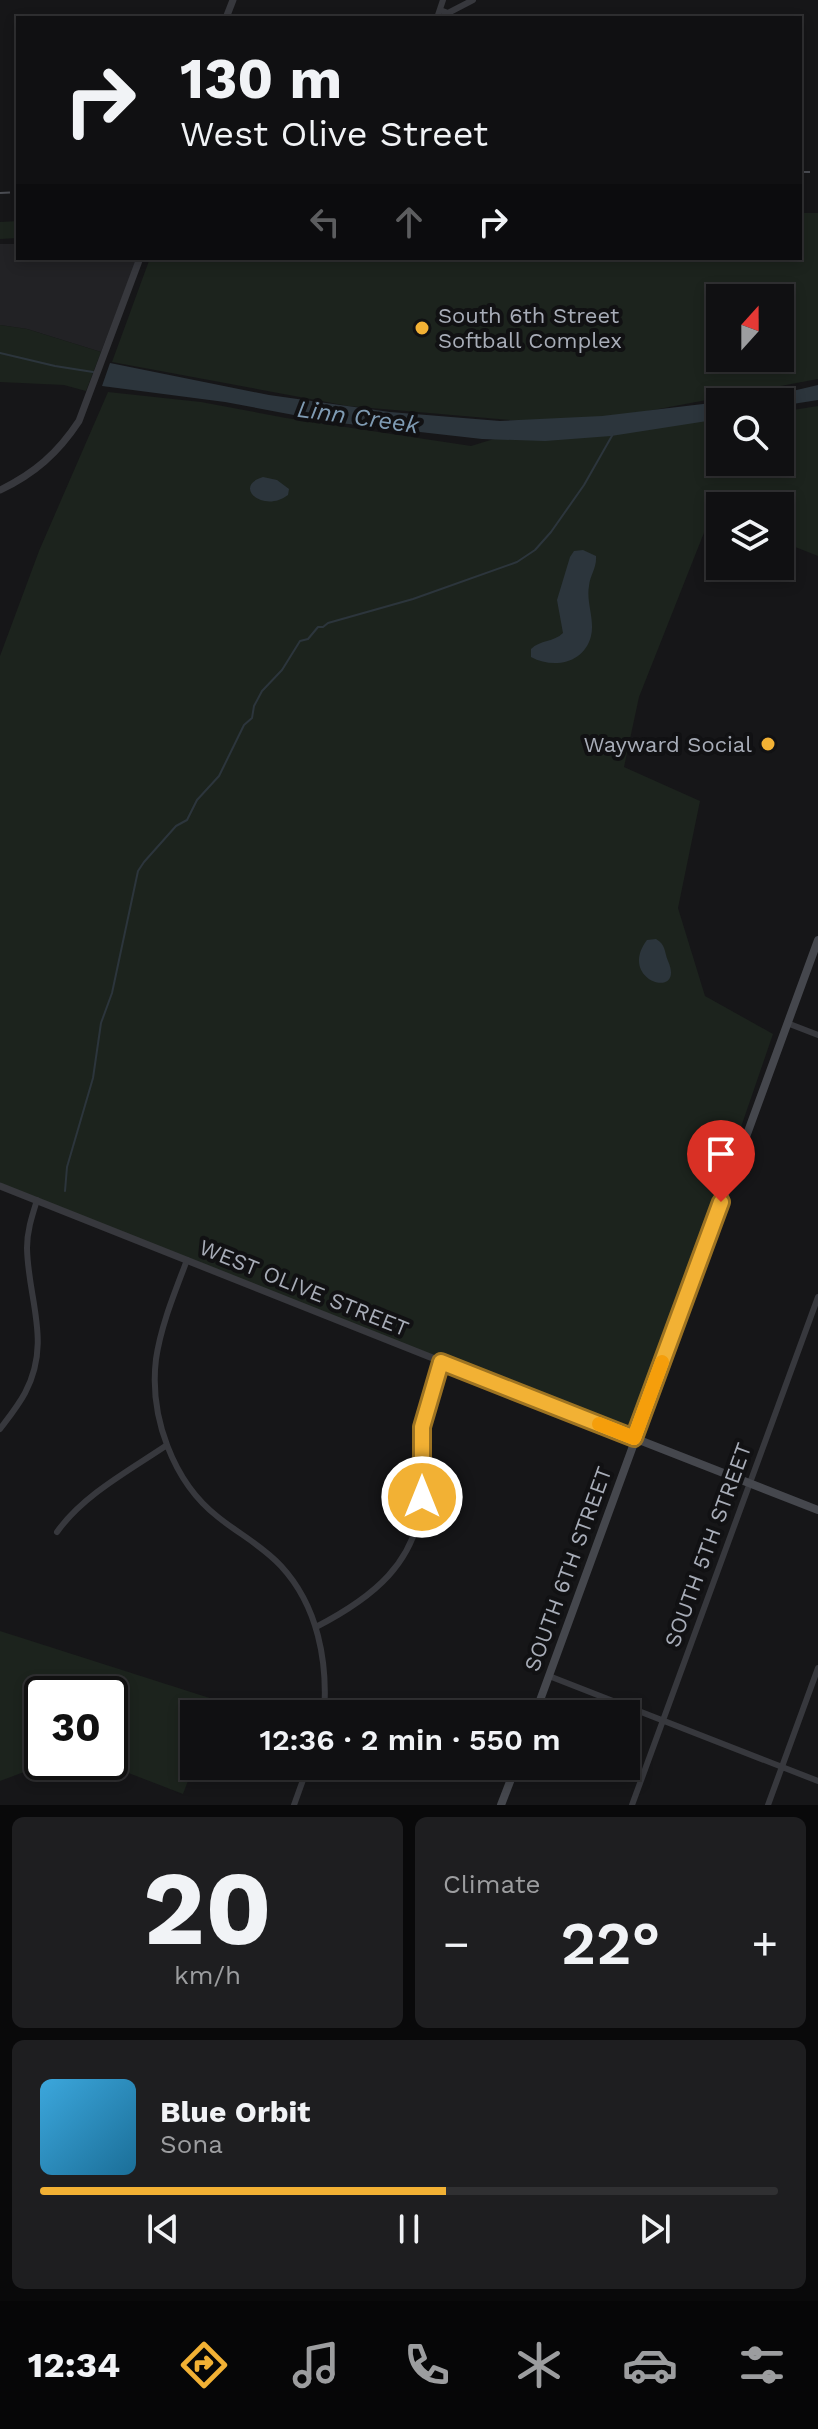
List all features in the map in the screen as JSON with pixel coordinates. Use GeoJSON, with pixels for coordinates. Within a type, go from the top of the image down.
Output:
{"type":"FeatureCollection","features":[{"type":"Feature","properties":{"kind":"main road","name":"SOUTH 6TH STREET"},"geometry":{"type":"LineString","coordinates":[[540,1700],[818,940]]}},
{"type":"Feature","properties":{"kind":"main road","name":"WEST OLIVE STREET"},"geometry":{"type":"LineString","coordinates":[[634,1438],[818,1510]]}},
{"type":"Feature","properties":{"kind":"main road"},"geometry":{"type":"LineString","coordinates":[[501,1805],[511,1780]]}},
{"type":"Feature","properties":{"kind":"street"},"geometry":{"type":"LineString","coordinates":[[438,16],[443,0]]}},
{"type":"Feature","properties":{"kind":"street"},"geometry":{"type":"LineString","coordinates":[[440,10],[448,13],[473,0]]}},
{"type":"Feature","properties":{"kind":"street"},"geometry":{"type":"LineString","coordinates":[[0,490],[30,474],[56,453],[79,421],[139,260]]}},
{"type":"Feature","properties":{"kind":"street"},"geometry":{"type":"LineString","coordinates":[[787,1023],[818,1035]]}},
{"type":"Feature","properties":{"kind":"street","name":"WEST OLIVE STREET"},"geometry":{"type":"LineString","coordinates":[[0,1186],[634,1438]]}},
{"type":"Feature","properties":{"kind":"street"},"geometry":{"type":"LineString","coordinates":[[0,1429],[25,1393],[36,1356],[38,1316],[27,1248],[28,1227],[37,1200]]}},
{"type":"Feature","properties":{"kind":"street"},"geometry":{"type":"LineString","coordinates":[[187,1260],[161,1330],[156,1359],[155,1380],[167,1445],[179,1471],[205,1505],[265,1550],[283,1568],[316,1627],[325,1673],[324,1700]]}},
{"type":"Feature","properties":{"kind":"street","name":"SOUTH 5TH STREET"},"geometry":{"type":"LineString","coordinates":[[632,1805],[818,1297]]}},
{"type":"Feature","properties":{"kind":"street"},"geometry":{"type":"LineString","coordinates":[[316,1627],[349,1610],[382,1585],[410,1543],[422,1497],[425,1411],[441,1362]]}},
{"type":"Feature","properties":{"kind":"street"},"geometry":{"type":"LineString","coordinates":[[57,1532],[66,1519],[112,1482],[167,1445]]}},
{"type":"Feature","properties":{"kind":"street"},"geometry":{"type":"LineString","coordinates":[[768,1805],[818,1668]]}},
{"type":"Feature","properties":{"kind":"street"},"geometry":{"type":"LineString","coordinates":[[549,1676],[818,1781]]}},
{"type":"Feature","properties":{"kind":"street"},"geometry":{"type":"LineString","coordinates":[[294,1805],[303,1780]]}},
{"type":"Feature","properties":{"kind":"shaded area"},"geometry":{"type":"Polygon","coordinates":[[[802,213],[818,213],[818,379],[770,388],[706,388],[706,400],[632,414],[706,418],[706,476],[794,476],[794,410],[818,406],[818,556],[794,547],[794,492],[706,492],[706,528],[639,697],[624,767],[700,801],[678,908],[705,996],[773,1034],[634,1438],[0,1186],[0,656],[39,551],[108,392],[201,402],[471,446],[545,423],[348,406],[112,362],[149,260],[802,260],[802,213]]]}},
{"type":"Feature","properties":{"kind":"shaded area"},"geometry":{"type":"Polygon","coordinates":[[[16,221],[16,238],[0,239],[0,222],[16,221]]]}},
{"type":"Feature","properties":{"kind":"shaded area"},"geometry":{"type":"Polygon","coordinates":[[[0,244],[16,244],[16,260],[136,260],[101,352],[27,329],[0,325],[0,244]]]}},
{"type":"Feature","properties":{"kind":"shaded area"},"geometry":{"type":"Polygon","coordinates":[[[0,325],[27,329],[101,352],[86,391],[64,385],[0,382],[0,325]]]}},
{"type":"Feature","properties":{"kind":"shaded area"},"geometry":{"type":"Polygon","coordinates":[[[0,1631],[216,1700],[180,1700],[180,1780],[188,1780],[183,1794],[128,1773],[128,1676],[24,1676],[24,1772],[0,1781],[0,1631]]]}},
{"type":"Feature","properties":{"kind":"water"},"geometry":{"type":"Polygon","coordinates":[[[110,363],[269,395],[390,412],[500,421],[602,416],[706,404],[706,421],[611,436],[545,441],[482,439],[331,422],[225,402],[102,386],[110,363]]]}},
{"type":"Feature","properties":{"kind":"water"},"geometry":{"type":"Polygon","coordinates":[[[818,385],[818,400],[794,404],[794,391],[818,385]]]}},
{"type":"Feature","properties":{"kind":"water"},"geometry":{"type":"Polygon","coordinates":[[[263,477],[277,480],[289,489],[288,495],[269,501],[254,496],[250,486],[263,477]]]}},
{"type":"Feature","properties":{"kind":"water"},"geometry":{"type":"Polygon","coordinates":[[[583,550],[596,556],[588,592],[591,636],[582,653],[567,662],[540,661],[531,657],[531,649],[563,633],[557,600],[570,557],[574,551],[583,550]]]}},
{"type":"Feature","properties":{"kind":"water"},"geometry":{"type":"Polygon","coordinates":[[[656,939],[664,948],[671,973],[668,980],[661,983],[645,975],[640,966],[640,954],[647,940],[656,939]]]}},
{"type":"Feature","properties":{"kind":"waterway","name":"Linn Creek"},"geometry":{"type":"LineString","coordinates":[[0,353],[93,372]]}},
{"type":"Feature","properties":{"kind":"waterway"},"geometry":{"type":"LineString","coordinates":[[65,1191],[67,1167],[93,1078],[101,1023],[112,993],[138,871],[176,826],[187,820],[197,800],[219,776],[244,725],[252,718],[262,691],[282,670],[300,641],[308,639],[318,627],[413,599],[517,562],[535,550],[584,485],[613,434]]}},
{"type":"Feature","properties":{"kind":"railway"},"geometry":{"type":"LineString","coordinates":[[802,172],[818,172]]}},
{"type":"Feature","properties":{"kind":"railway"},"geometry":{"type":"LineString","coordinates":[[0,193],[16,192]]}},
{"type":"Feature","properties":{"kind":"slow traffic"},"geometry":{"type":"LineString","coordinates":[[599,1424],[634,1438],[662,1362]]}},
{"type":"Feature","properties":{"kind":"place","name":"South 6th Street Softball Complex"},"geometry":{"type":"Point","coordinates":[422,328]}},
{"type":"Feature","properties":{"kind":"place","name":"Wayward Social"},"geometry":{"type":"Point","coordinates":[768,744]}},
{"type":"Feature","properties":{"kind":"route"},"geometry":{"type":"LineString","coordinates":[[422,1497],[422,1427],[441,1362],[634,1438],[721,1202]]}}]}
